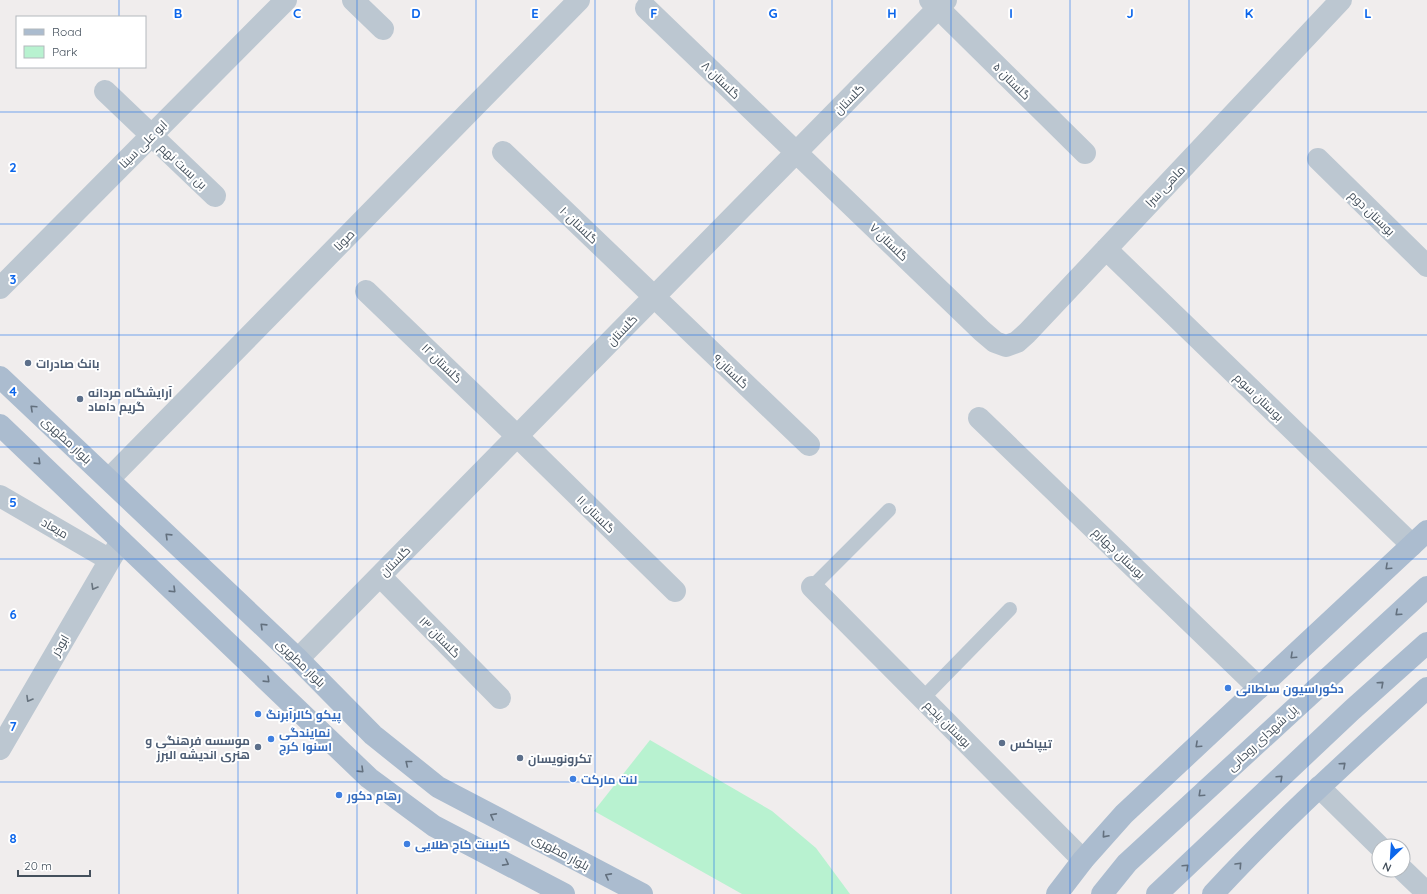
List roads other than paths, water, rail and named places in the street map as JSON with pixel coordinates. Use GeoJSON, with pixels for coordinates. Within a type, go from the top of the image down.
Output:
{"type":"FeatureCollection","features":[{"type":"Feature","properties":{"kind":"main road","name":"بلوار مطهری"},"geometry":{"type":"LineString","coordinates":[[0,378],[109,479],[298,659],[373,735],[438,787],[642,894]]}},
{"type":"Feature","properties":{"kind":"main road"},"geometry":{"type":"LineString","coordinates":[[0,425],[369,778],[434,826],[564,894]]}},
{"type":"Feature","properties":{"kind":"main road"},"geometry":{"type":"LineString","coordinates":[[1057,894],[1083,860],[1124,814],[1419,538]]}},
{"type":"Feature","properties":{"kind":"main road","name":"پل شهدای روحانی"},"geometry":{"type":"LineString","coordinates":[[1102,894],[1127,863],[1427,587]]}},
{"type":"Feature","properties":{"kind":"main road"},"geometry":{"type":"LineString","coordinates":[[1157,894],[1352,710],[1427,643]]}},
{"type":"Feature","properties":{"kind":"main road"},"geometry":{"type":"LineString","coordinates":[[1213,894],[1247,857],[1319,787],[1427,688]]}},
{"type":"Feature","properties":{"kind":"street","name":"ابو علی سینا"},"geometry":{"type":"LineString","coordinates":[[0,288],[286,0]]}},
{"type":"Feature","properties":{"kind":"street"},"geometry":{"type":"LineString","coordinates":[[353,0],[383,29]]}},
{"type":"Feature","properties":{"kind":"street","name":"صونا"},"geometry":{"type":"LineString","coordinates":[[109,479],[579,0]]}},
{"type":"Feature","properties":{"kind":"street","name":"ماهی سرا"},"geometry":{"type":"LineString","coordinates":[[982,331],[995,342],[1006,346],[1017,342],[1341,0]]}},
{"type":"Feature","properties":{"kind":"street","name":"گلستان"},"geometry":{"type":"LineString","coordinates":[[298,659],[796,152],[938,3]]}},
{"type":"Feature","properties":{"kind":"street","name":"گلستان ۵"},"geometry":{"type":"LineString","coordinates":[[938,3],[1086,153]]}},
{"type":"Feature","properties":{"kind":"street","name":"گلستان ۸"},"geometry":{"type":"LineString","coordinates":[[646,8],[796,152]]}},
{"type":"Feature","properties":{"kind":"street","name":"بن بست نهم"},"geometry":{"type":"LineString","coordinates":[[105,91],[215,196]]}},
{"type":"Feature","properties":{"kind":"street","name":"گلستان ۱۰"},"geometry":{"type":"LineString","coordinates":[[504,152],[654,297]]}},
{"type":"Feature","properties":{"kind":"street","name":"گلستان ۷"},"geometry":{"type":"LineString","coordinates":[[796,152],[982,331]]}},
{"type":"Feature","properties":{"kind":"street","name":"بوستان دوم"},"geometry":{"type":"LineString","coordinates":[[1318,159],[1427,266]]}},
{"type":"Feature","properties":{"kind":"street","name":"بوستان سوم"},"geometry":{"type":"LineString","coordinates":[[1106,249],[1419,538]]}},
{"type":"Feature","properties":{"kind":"street","name":"گلستان ۱۲"},"geometry":{"type":"LineString","coordinates":[[366,291],[517,436]]}},
{"type":"Feature","properties":{"kind":"street","name":"گلستان۹"},"geometry":{"type":"LineString","coordinates":[[654,297],[809,445]]}},
{"type":"Feature","properties":{"kind":"street","name":"بوستان چهارم"},"geometry":{"type":"LineString","coordinates":[[979,418],[1259,688]]}},
{"type":"Feature","properties":{"kind":"street","name":"گلستان ۱۱"},"geometry":{"type":"LineString","coordinates":[[517,436],[675,591]]}},
{"type":"Feature","properties":{"kind":"street","name":"میعاد"},"geometry":{"type":"LineString","coordinates":[[0,496],[110,560]]}},
{"type":"Feature","properties":{"kind":"street","name":"ابوذر"},"geometry":{"type":"LineString","coordinates":[[0,749],[121,541]]}},
{"type":"Feature","properties":{"kind":"street","name":"گلستان ۱۳"},"geometry":{"type":"LineString","coordinates":[[380,576],[500,698]]}},
{"type":"Feature","properties":{"kind":"street","name":"بوستان پنجم"},"geometry":{"type":"LineString","coordinates":[[812,587],[1083,860]]}},
{"type":"Feature","properties":{"kind":"street"},"geometry":{"type":"LineString","coordinates":[[1319,787],[1371,838]]}},
{"type":"Feature","properties":{"kind":"street"},"geometry":{"type":"LineString","coordinates":[[1411,878],[1427,893]]}},
{"type":"Feature","properties":{"kind":"lane"},"geometry":{"type":"LineString","coordinates":[[812,587],[889,510]]}},
{"type":"Feature","properties":{"kind":"lane"},"geometry":{"type":"LineString","coordinates":[[923,698],[1010,609]]}},
{"type":"Feature","properties":{"kind":"place","name":"بانک صادرات"},"geometry":{"type":"Point","coordinates":[28,363]}},
{"type":"Feature","properties":{"kind":"place","name":"آرایشگاه مردانه گریم داماد"},"geometry":{"type":"Point","coordinates":[80,399]}},
{"type":"Feature","properties":{"kind":"place","name":"دکوراسیون سلطانی"},"geometry":{"type":"Point","coordinates":[1228,688]}},
{"type":"Feature","properties":{"kind":"place","name":"پیکو کالرآبرنگ"},"geometry":{"type":"Point","coordinates":[258,714]}},
{"type":"Feature","properties":{"kind":"place","name":"نمایندگی اسنوا کرج"},"geometry":{"type":"Point","coordinates":[271,739]}},
{"type":"Feature","properties":{"kind":"place","name":"تیپاکس"},"geometry":{"type":"Point","coordinates":[1002,743]}},
{"type":"Feature","properties":{"kind":"place","name":"موسسه فرهنگی و هنری اندیشه البرز"},"geometry":{"type":"Point","coordinates":[258,747]}},
{"type":"Feature","properties":{"kind":"place","name":"تکرونویسان"},"geometry":{"type":"Point","coordinates":[520,758]}},
{"type":"Feature","properties":{"kind":"place","name":"لنت مارکت"},"geometry":{"type":"Point","coordinates":[573,779]}},
{"type":"Feature","properties":{"kind":"place","name":"رهام دکور"},"geometry":{"type":"Point","coordinates":[339,795]}},
{"type":"Feature","properties":{"kind":"place","name":"کابینت کاج طلایی"},"geometry":{"type":"Point","coordinates":[407,844]}}]}
